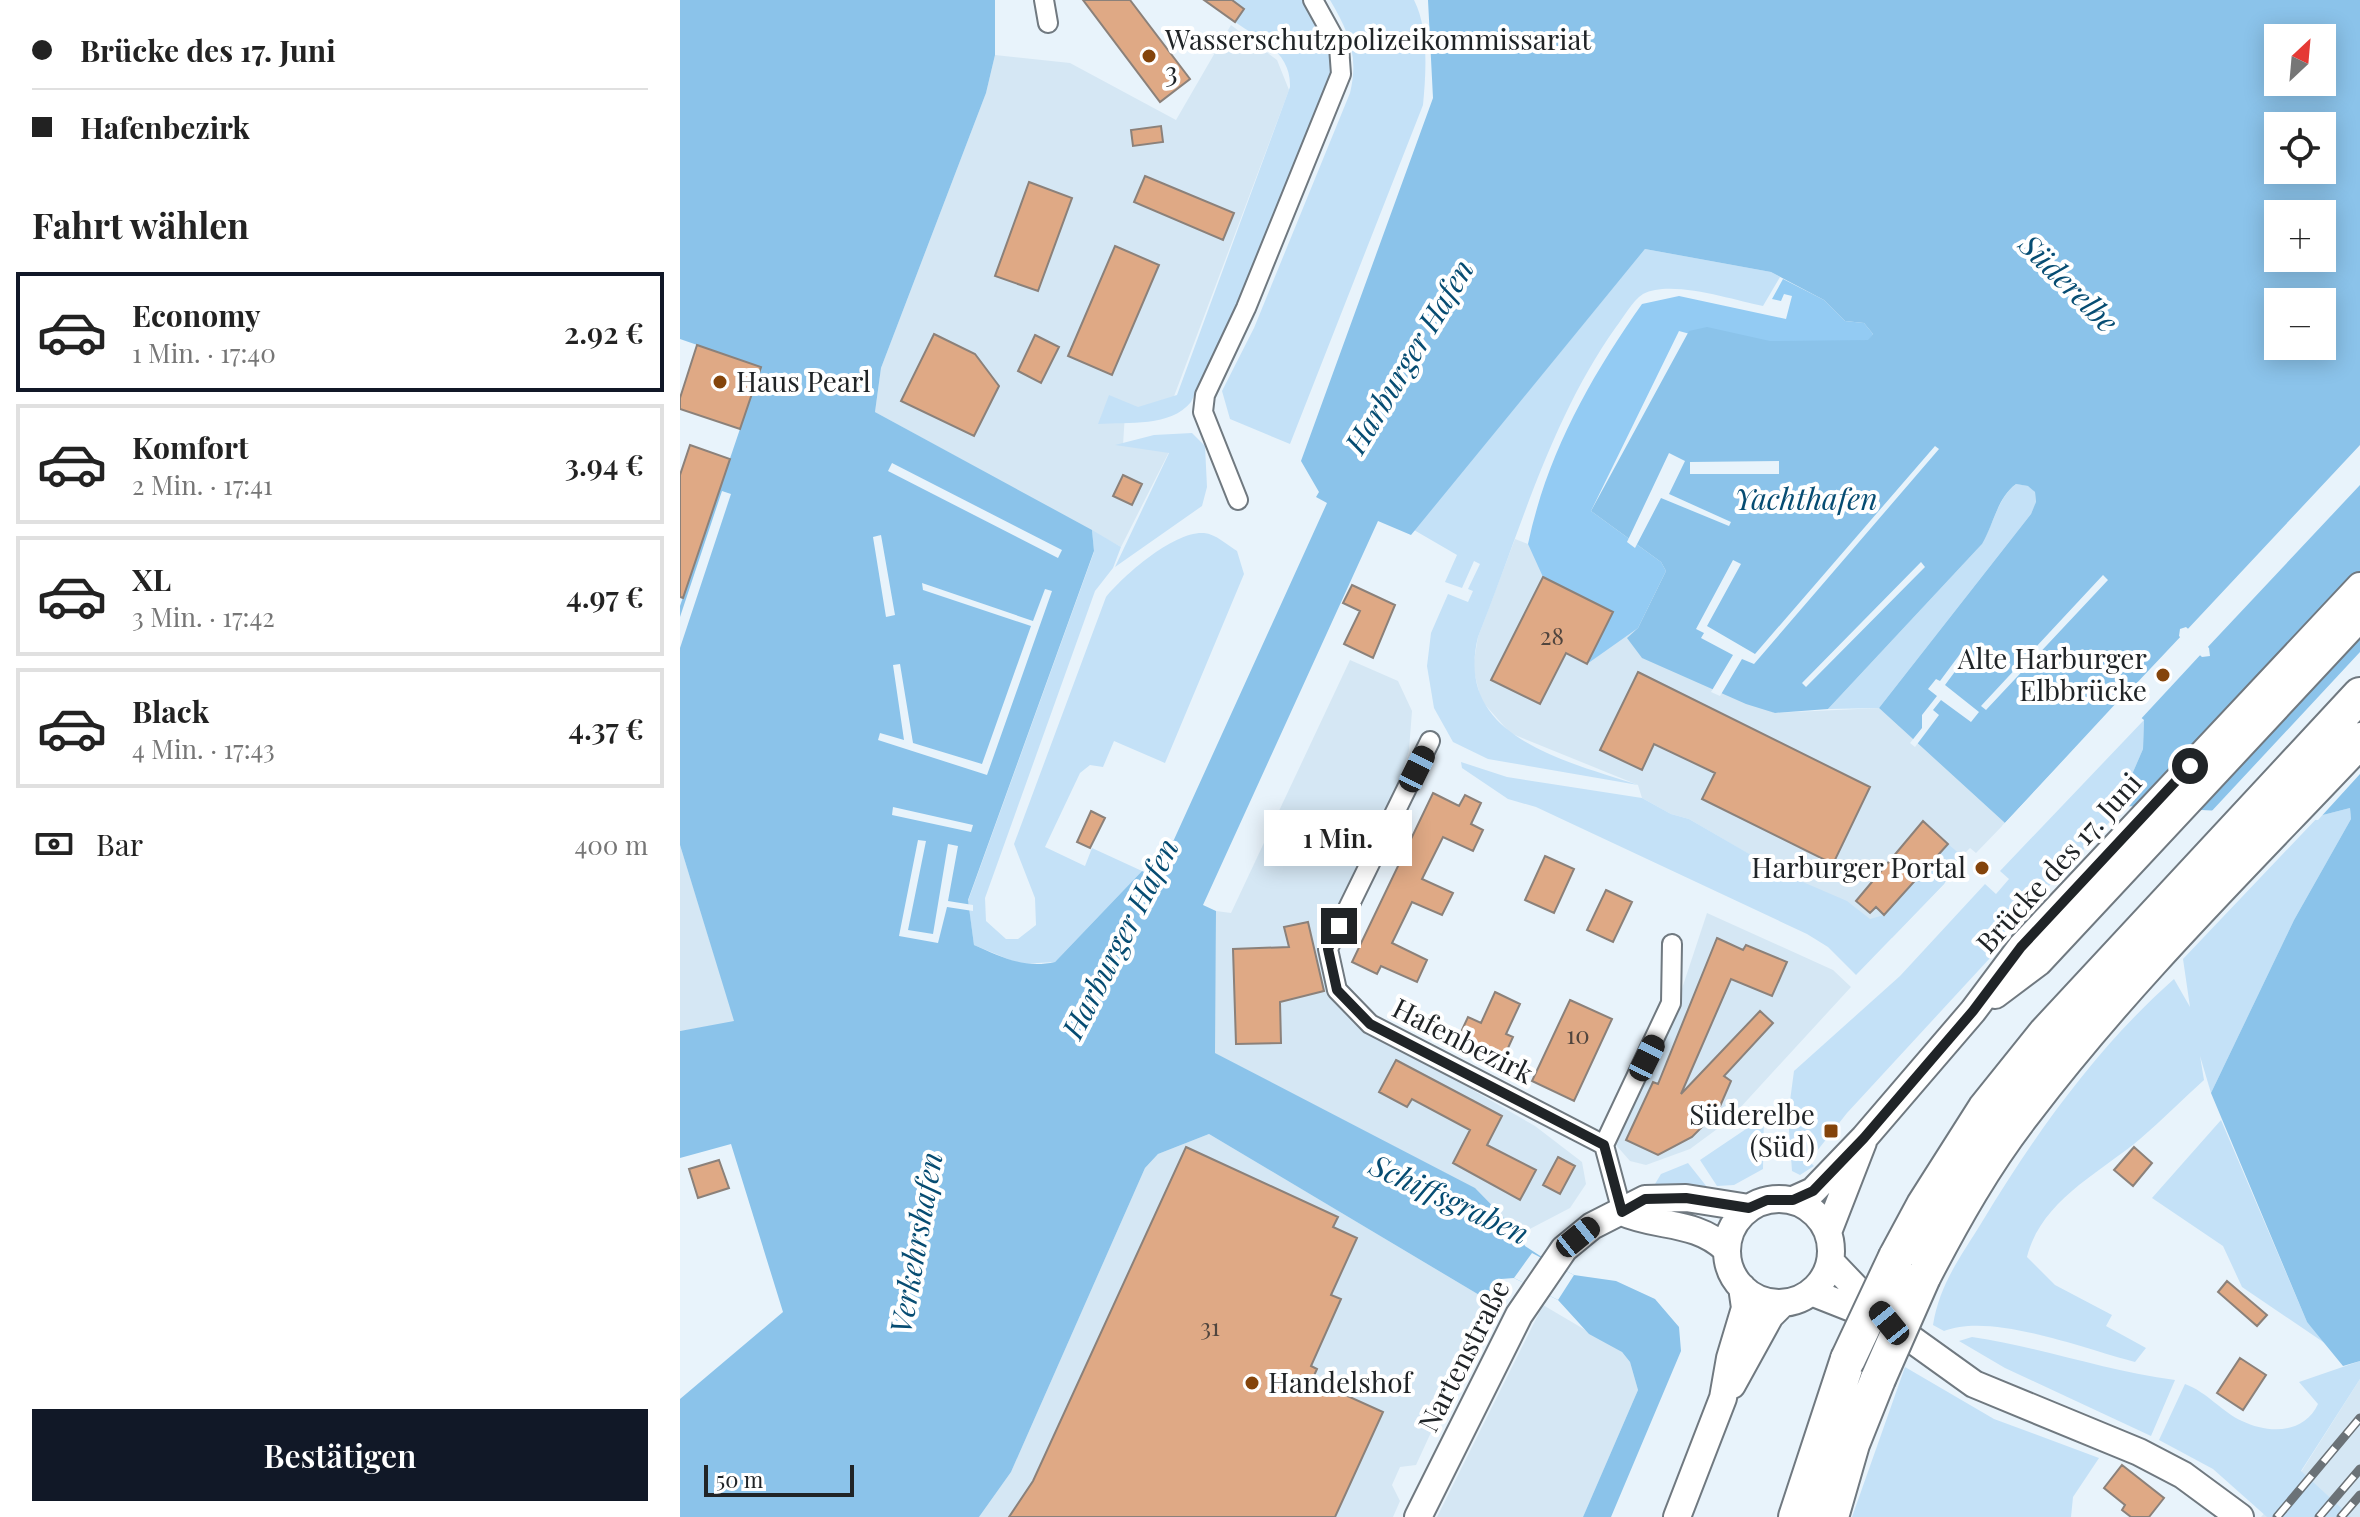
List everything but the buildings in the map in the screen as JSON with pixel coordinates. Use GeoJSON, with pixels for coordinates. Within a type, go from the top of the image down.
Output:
{"type":"FeatureCollection","features":[{"type":"Feature","properties":{"kind":"highway"},"geometry":{"type":"LineString","coordinates":[[1831,1517],[1852,1444],[1878,1379],[1923,1277],[1961,1207],[2116,978],[2360,695]]}},
{"type":"Feature","properties":{"kind":"highway"},"geometry":{"type":"LineString","coordinates":[[1796,1517],[1848,1359],[1924,1205],[1985,1109],[2046,1033],[2116,978],[2360,740]]}},
{"type":"Feature","properties":{"kind":"main road","name":"Brücke des 17. Juni"},"geometry":{"type":"LineString","coordinates":[[2030,954],[2360,586]]}},
{"type":"Feature","properties":{"kind":"main road","name":"Brücke des 17. Juni"},"geometry":{"type":"LineString","coordinates":[[1793,1200],[1813,1191],[1864,1138],[1973,1011],[2360,618]]}},
{"type":"Feature","properties":{"kind":"main road","name":"Brücke des 17. Juni"},"geometry":{"type":"LineString","coordinates":[[1828,1232],[1864,1138]]}},
{"type":"Feature","properties":{"kind":"main road","name":"Nartenstraße"},"geometry":{"type":"LineString","coordinates":[[1418,1517],[1534,1288],[1551,1263],[1592,1226],[1645,1199],[1663,1197],[1749,1208]]}},
{"type":"Feature","properties":{"kind":"main road"},"geometry":{"type":"LineString","coordinates":[[1723,1398],[1741,1373],[1770,1316],[1783,1303],[1811,1292],[1823,1278],[1830,1261],[1828,1232],[1815,1213],[1793,1200],[1767,1200],[1749,1208],[1733,1226],[1726,1249],[1730,1270],[1742,1287],[1761,1300],[1783,1303]]}},
{"type":"Feature","properties":{"kind":"main road"},"geometry":{"type":"LineString","coordinates":[[1622,1212],[1648,1221],[1677,1224],[1701,1231],[1726,1249]]}},
{"type":"Feature","properties":{"kind":"main road"},"geometry":{"type":"LineString","coordinates":[[1830,1261],[1889,1323],[1974,1384],[2139,1452],[2183,1475],[2240,1517]]}},
{"type":"Feature","properties":{"kind":"main road"},"geometry":{"type":"LineString","coordinates":[[1677,1517],[1723,1398],[1730,1358],[1745,1308],[1742,1287]]}},
{"type":"Feature","properties":{"kind":"main road"},"geometry":{"type":"LineString","coordinates":[[1811,1292],[1889,1323]]}},
{"type":"Feature","properties":{"kind":"street"},"geometry":{"type":"LineString","coordinates":[[1044,0],[1048,23]]}},
{"type":"Feature","properties":{"kind":"street"},"geometry":{"type":"LineString","coordinates":[[1238,500],[1203,412],[1205,395],[1246,308],[1341,74],[1339,47],[1313,0]]}},
{"type":"Feature","properties":{"kind":"street","name":"Hafenbezirk"},"geometry":{"type":"LineString","coordinates":[[1430,741],[1328,949],[1337,990],[1370,1024],[1604,1145]]}},
{"type":"Feature","properties":{"kind":"street"},"geometry":{"type":"LineString","coordinates":[[1622,1212],[1604,1145],[1671,1003],[1672,944]]}},
{"type":"Feature","properties":{"kind":"shaded area"},"geometry":{"type":"Polygon","coordinates":[[[1232,0],[1303,0],[1329,46],[1331,77],[1240,299],[1191,402],[1172,416],[1161,419],[1098,424],[1109,395],[1138,407],[1177,395],[1290,87],[1289,75],[1280,56],[1235,22],[1244,9],[1232,0]]]}},
{"type":"Feature","properties":{"kind":"shaded area"},"geometry":{"type":"Polygon","coordinates":[[[1330,0],[1414,0],[1424,38],[1423,105],[1290,444],[1230,419],[1222,391],[1254,328],[1350,93],[1353,56],[1330,0]]]}},
{"type":"Feature","properties":{"kind":"shaded area"},"geometry":{"type":"Polygon","coordinates":[[[1231,25],[1277,60],[1289,90],[1173,399],[1125,414],[1123,445],[1169,452],[1121,547],[875,412],[881,368],[986,93],[995,55],[1070,63],[1176,120],[1231,25]]]}},
{"type":"Feature","properties":{"kind":"shaded area"},"geometry":{"type":"Polygon","coordinates":[[[1645,249],[1771,272],[1780,277],[1763,306],[1702,292],[1669,289],[1643,294],[1632,305],[1593,363],[1554,438],[1478,637],[1475,671],[1482,699],[1499,721],[1522,740],[1579,766],[1638,785],[1488,759],[1453,742],[1434,708],[1427,666],[1431,633],[1448,594],[1468,602],[1473,591],[1468,589],[1480,564],[1474,561],[1462,588],[1445,582],[1457,555],[1414,530],[1645,249]]]}},
{"type":"Feature","properties":{"kind":"shaded area"},"geometry":{"type":"Polygon","coordinates":[[[1783,279],[1824,300],[1845,321],[1864,323],[1873,334],[1869,340],[1756,352],[1679,331],[1591,511],[1661,562],[1666,571],[1638,628],[1587,664],[1613,612],[1543,577],[1528,544],[1547,479],[1573,418],[1605,360],[1642,304],[1679,296],[1786,319],[1792,296],[1784,294],[1781,301],[1772,299],[1783,279]]]}},
{"type":"Feature","properties":{"kind":"shaded area"},"geometry":{"type":"Polygon","coordinates":[[[1192,433],[1205,446],[1207,487],[1202,506],[1115,567],[1169,453],[1115,445],[1154,435],[1192,433]]]}},
{"type":"Feature","properties":{"kind":"shaded area"},"geometry":{"type":"Polygon","coordinates":[[[2016,484],[2029,486],[2035,492],[2036,503],[2031,514],[1879,708],[1828,709],[1981,545],[2000,503],[2016,484]]]}},
{"type":"Feature","properties":{"kind":"shaded area"},"geometry":{"type":"Polygon","coordinates":[[[1092,530],[1121,547],[1113,568],[1095,591],[985,898],[986,921],[1006,939],[1018,939],[1036,925],[1035,898],[1014,844],[1106,597],[1150,556],[1192,534],[1213,535],[1237,551],[1244,574],[1165,763],[1114,741],[1103,767],[1090,765],[1080,773],[1045,847],[1085,866],[1092,848],[1142,871],[1055,962],[1020,964],[974,945],[968,901],[1094,552],[1092,530]]]}},
{"type":"Feature","properties":{"kind":"shaded area"},"geometry":{"type":"Polygon","coordinates":[[[1515,539],[1528,544],[1638,628],[1643,658],[1775,713],[1879,708],[2005,823],[1976,853],[1970,848],[1962,856],[1944,884],[1892,938],[1689,819],[1671,814],[1642,798],[1638,785],[1510,733],[1481,700],[1473,667],[1478,637],[1515,539]]]}},
{"type":"Feature","properties":{"kind":"shaded area"},"geometry":{"type":"Polygon","coordinates":[[[1350,660],[1398,681],[1412,711],[1409,750],[1398,788],[1323,939],[1330,996],[1374,1033],[1535,1126],[1582,1162],[1586,1184],[1570,1208],[1520,1234],[1474,1188],[1214,1053],[1216,911],[1231,913],[1350,660]]]}},
{"type":"Feature","properties":{"kind":"shaded area"},"geometry":{"type":"Polygon","coordinates":[[[2144,720],[2143,749],[2130,779],[2125,806],[2004,933],[2002,945],[1847,1113],[1809,1161],[1814,1166],[1800,1175],[1792,1171],[1788,1116],[1794,1071],[1900,976],[1985,884],[1996,894],[2009,879],[2000,871],[2144,720]]]}},
{"type":"Feature","properties":{"kind":"shaded area"},"geometry":{"type":"Polygon","coordinates":[[[1461,762],[1507,777],[1642,798],[1671,814],[1689,819],[1782,873],[1847,901],[1870,919],[1884,915],[1948,844],[1962,856],[1944,884],[1856,975],[1828,947],[1807,934],[1536,807],[1508,799],[1462,768],[1461,762]]]}},
{"type":"Feature","properties":{"kind":"shaded area"},"geometry":{"type":"Polygon","coordinates":[[[2350,808],[2351,819],[2294,920],[2211,1093],[2200,1056],[2204,1080],[2140,1139],[2073,1190],[2058,1204],[2034,1237],[2027,1257],[2055,1285],[2112,1315],[2106,1326],[2146,1348],[2135,1362],[2012,1329],[1964,1326],[1944,1331],[1933,1325],[1946,1283],[1959,1259],[2024,1156],[2093,1063],[2174,979],[2190,1007],[2183,959],[2319,816],[2350,808]]]}},
{"type":"Feature","properties":{"kind":"shaded area"},"geometry":{"type":"Polygon","coordinates":[[[680,845],[735,1022],[680,1031],[680,845]]]}},
{"type":"Feature","properties":{"kind":"shaded area"},"geometry":{"type":"Polygon","coordinates":[[[1707,913],[1833,970],[1851,987],[1728,1121],[1690,1149],[1646,1165],[1630,1161],[1616,1145],[1666,1037],[1707,913]]]}},
{"type":"Feature","properties":{"kind":"shaded area"},"geometry":{"type":"Polygon","coordinates":[[[1764,1111],[1763,1169],[1734,1185],[1717,1186],[1700,1160],[1746,1129],[1764,1111]]]}},
{"type":"Feature","properties":{"kind":"shaded area"},"geometry":{"type":"Polygon","coordinates":[[[2221,1120],[2307,1322],[2329,1346],[2242,1287],[2223,1246],[2152,1198],[2221,1120]]]}},
{"type":"Feature","properties":{"kind":"shaded area","name":"Handelshof"},"geometry":{"type":"Polygon","coordinates":[[[1209,1134],[1491,1302],[1416,1465],[1400,1467],[1392,1485],[1400,1501],[1393,1517],[979,1517],[1011,1472],[1145,1168],[1158,1154],[1209,1134]]]}},
{"type":"Feature","properties":{"kind":"shaded area"},"geometry":{"type":"Polygon","coordinates":[[[1688,1163],[1707,1187],[1706,1191],[1652,1189],[1661,1174],[1688,1163]]]}},
{"type":"Feature","properties":{"kind":"shaded area"},"geometry":{"type":"Polygon","coordinates":[[[1543,1305],[1621,1351],[1630,1362],[1638,1390],[1583,1517],[1437,1517],[1543,1305]]]}},
{"type":"Feature","properties":{"kind":"shaded area"},"geometry":{"type":"Polygon","coordinates":[[[1972,1337],[2175,1380],[2151,1436],[2005,1368],[1959,1341],[1972,1337]]]}},
{"type":"Feature","properties":{"kind":"shaded area"},"geometry":{"type":"Polygon","coordinates":[[[2360,1361],[2360,1379],[2301,1471],[2351,1517],[2267,1517],[2213,1469],[2159,1440],[2185,1384],[2242,1421],[2263,1428],[2285,1429],[2304,1421],[2318,1404],[2299,1382],[2360,1361]]]}},
{"type":"Feature","properties":{"kind":"shaded area"},"geometry":{"type":"Polygon","coordinates":[[[1905,1367],[1994,1419],[2099,1458],[2073,1497],[2071,1517],[1852,1517],[1905,1367]]]}},
{"type":"Feature","properties":{"kind":"shaded area"},"geometry":{"type":"Polygon","coordinates":[[[2360,1379],[2360,1517],[2261,1517],[2301,1472],[2360,1379]]]}},
{"type":"Feature","properties":{"kind":"water"},"geometry":{"type":"Polygon","coordinates":[[[680,0],[995,0],[995,55],[986,93],[881,368],[875,412],[1092,530],[1094,551],[968,900],[974,945],[1023,963],[1055,962],[1142,871],[1157,877],[1327,503],[1316,497],[1319,492],[1301,461],[1433,98],[1428,0],[2360,0],[2360,1361],[2343,1366],[2307,1322],[2211,1093],[2294,920],[2351,819],[2350,808],[2319,816],[2125,806],[2130,779],[2143,749],[2144,720],[2119,700],[2005,823],[1879,708],[2031,514],[2036,502],[2035,492],[2028,486],[2016,484],[2010,490],[2000,504],[1982,544],[1828,709],[1775,713],[1746,704],[1642,658],[1627,638],[1638,628],[1666,571],[1661,562],[1591,511],[1689,331],[1707,327],[1770,341],[1868,340],[1873,334],[1864,323],[1845,321],[1824,300],[1771,272],[1645,249],[1411,535],[1378,521],[1203,905],[1216,911],[1215,1053],[1475,1188],[1520,1234],[1525,1246],[1574,1275],[1616,1281],[1655,1299],[1679,1327],[1681,1351],[1611,1517],[1583,1517],[1638,1390],[1630,1362],[1622,1352],[1589,1334],[1558,1300],[1514,1278],[1501,1279],[1491,1302],[1209,1134],[1158,1154],[1145,1168],[1011,1472],[979,1517],[680,1517],[680,1399],[783,1312],[731,1144],[680,1158],[680,1031],[734,1021],[680,845],[680,606],[761,367],[680,339],[680,0]],[[2186,627],[2180,629],[2179,636],[2202,657],[2210,656],[2209,648],[2186,627]]]}},
{"type":"Feature","properties":{"kind":"pier"},"geometry":{"type":"Polygon","coordinates":[[[2360,445],[2360,485],[2205,650],[2185,632],[2360,445]]]}},
{"type":"Feature","properties":{"kind":"pier"},"geometry":{"type":"Polygon","coordinates":[[[1935,446],[1939,449],[1754,664],[1742,659],[1720,696],[1711,692],[1733,655],[1701,638],[1704,633],[1696,629],[1733,560],[1741,564],[1707,626],[1755,654],[1935,446]]]}},
{"type":"Feature","properties":{"kind":"pier"},"geometry":{"type":"Polygon","coordinates":[[[1669,453],[1685,461],[1669,494],[1731,522],[1729,526],[1661,498],[1635,548],[1627,542],[1669,453]]]}},
{"type":"Feature","properties":{"kind":"pier"},"geometry":{"type":"Polygon","coordinates":[[[1779,461],[1779,474],[1690,474],[1690,462],[1779,461]]]}},
{"type":"Feature","properties":{"kind":"pier"},"geometry":{"type":"Polygon","coordinates":[[[892,463],[1062,550],[1058,558],[888,471],[892,463]]]}},
{"type":"Feature","properties":{"kind":"pier"},"geometry":{"type":"Polygon","coordinates":[[[722,491],[731,494],[680,648],[680,617],[722,491]]]}},
{"type":"Feature","properties":{"kind":"pier"},"geometry":{"type":"Polygon","coordinates":[[[881,535],[895,615],[886,617],[873,537],[881,535]]]}},
{"type":"Feature","properties":{"kind":"pier"},"geometry":{"type":"Polygon","coordinates":[[[1921,562],[1925,567],[1806,687],[1802,683],[1921,562]]]}},
{"type":"Feature","properties":{"kind":"pier"},"geometry":{"type":"Polygon","coordinates":[[[2103,575],[2108,580],[1986,710],[1981,706],[2103,575]]]}},
{"type":"Feature","properties":{"kind":"pier"},"geometry":{"type":"Polygon","coordinates":[[[922,583],[1033,621],[1045,589],[1052,591],[987,775],[878,740],[880,733],[904,740],[893,665],[900,664],[913,743],[982,764],[1031,626],[923,590],[922,583]]]}},
{"type":"Feature","properties":{"kind":"pier"},"geometry":{"type":"Polygon","coordinates":[[[2183,634],[2203,652],[2139,721],[2120,705],[2007,826],[2002,826],[2183,634]]]}},
{"type":"Feature","properties":{"kind":"pier"},"geometry":{"type":"Polygon","coordinates":[[[1966,646],[1971,650],[1945,685],[1979,712],[1971,722],[1941,700],[1933,710],[1939,715],[1915,747],[1910,743],[1922,728],[1922,715],[1937,696],[1928,689],[1936,679],[1940,681],[1966,646]]]}},
{"type":"Feature","properties":{"kind":"pier"},"geometry":{"type":"Polygon","coordinates":[[[2360,652],[2360,774],[2318,820],[2209,814],[2360,652]]]}},
{"type":"Feature","properties":{"kind":"pier"},"geometry":{"type":"Polygon","coordinates":[[[893,807],[973,825],[971,832],[892,815],[893,807]]]}},
{"type":"Feature","properties":{"kind":"pier"},"geometry":{"type":"Polygon","coordinates":[[[918,840],[926,841],[908,930],[933,934],[948,844],[958,846],[948,901],[973,905],[973,911],[947,907],[938,943],[899,936],[918,840]]]}},
{"type":"Feature","properties":{"kind":"pier"},"geometry":{"type":"Polygon","coordinates":[[[1532,1253],[1574,1275],[1558,1300],[1514,1278],[1532,1253]]]}},
{"type":"Feature","properties":{"kind":"railway"},"geometry":{"type":"LineString","coordinates":[[2277,1517],[2360,1418]]}},
{"type":"Feature","properties":{"kind":"railway"},"geometry":{"type":"LineString","coordinates":[[2319,1517],[2360,1469]]}},
{"type":"Feature","properties":{"kind":"railway"},"geometry":{"type":"LineString","coordinates":[[2341,1517],[2360,1495]]}},
{"type":"Feature","properties":{"kind":"place","name":"Wasserschutzpolizeikommissariat 3"},"geometry":{"type":"Point","coordinates":[1149,56]}},
{"type":"Feature","properties":{"kind":"place","name":"Haus Pearl"},"geometry":{"type":"Point","coordinates":[720,382]}},
{"type":"Feature","properties":{"kind":"place","name":"Alte Harburger Elbbrücke"},"geometry":{"type":"Point","coordinates":[2163,675]}},
{"type":"Feature","properties":{"kind":"place","name":"Harburger Portal"},"geometry":{"type":"Point","coordinates":[1982,868]}},
{"type":"Feature","properties":{"kind":"place","name":"Süderelbe (Süd)"},"geometry":{"type":"Point","coordinates":[1831,1131]}},
{"type":"Feature","properties":{"kind":"place","name":"Handelshof"},"geometry":{"type":"Point","coordinates":[1252,1383]}},
{"type":"Feature","properties":{"kind":"route"},"geometry":{"type":"LineString","coordinates":[[1339,926],[1328,949],[1337,990],[1370,1024],[1604,1145],[1622,1212],[1645,1199],[1663,1197],[1686,1198],[1736,1208],[1749,1208],[1767,1200],[1793,1200],[1813,1191],[1864,1138],[1973,1011],[2021,947],[2190,766]]}},
{"type":"Feature","properties":{"kind":"water label","name":"Süderelbe"},"geometry":{"type":"Point","coordinates":[2068,284]}},
{"type":"Feature","properties":{"kind":"water label","name":"Harburger Hafen"},"geometry":{"type":"Point","coordinates":[1410,357]}},
{"type":"Feature","properties":{"kind":"water label","name":"Yachthafen"},"geometry":{"type":"Point","coordinates":[1806,500]}},
{"type":"Feature","properties":{"kind":"water label","name":"Harburger Hafen"},"geometry":{"type":"Point","coordinates":[1121,939]}},
{"type":"Feature","properties":{"kind":"water label","name":"Schiffsgraben"},"geometry":{"type":"Point","coordinates":[1449,1200]}},
{"type":"Feature","properties":{"kind":"water label","name":"Verkehrshafen"},"geometry":{"type":"Point","coordinates":[917,1243]}}]}
